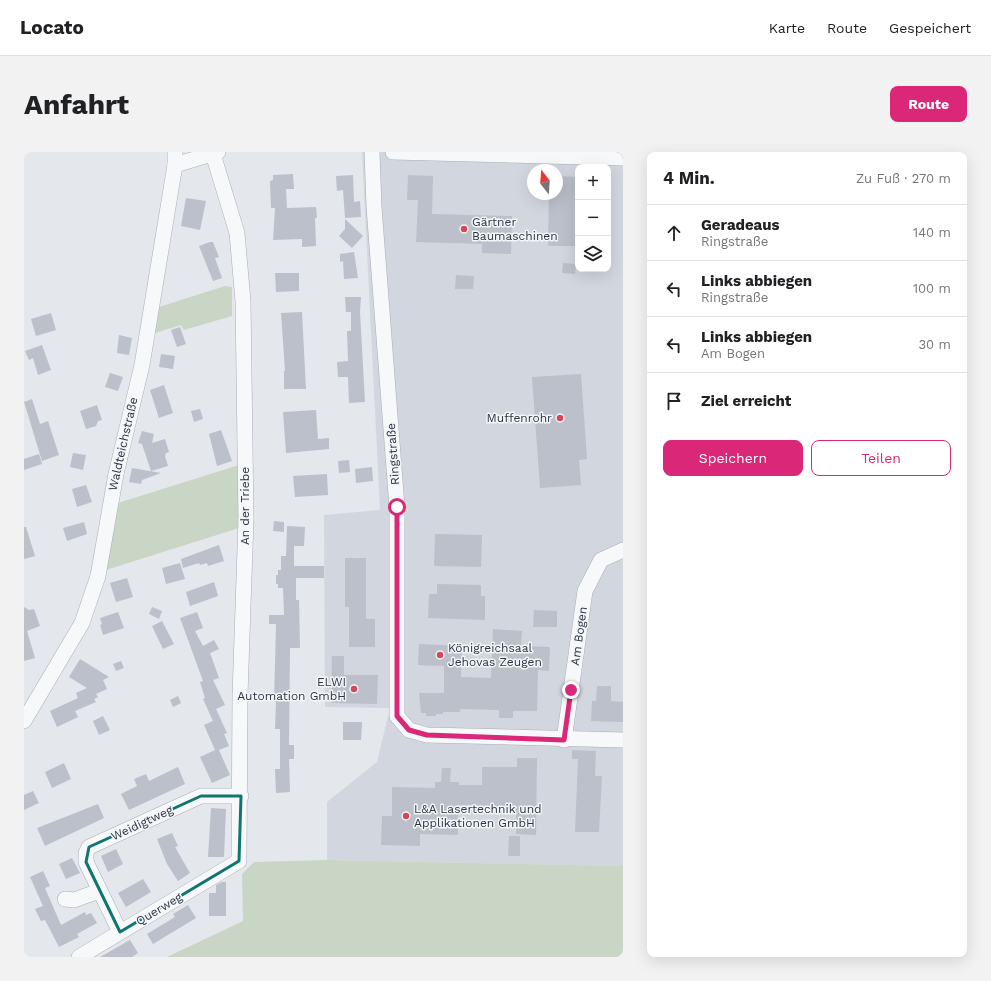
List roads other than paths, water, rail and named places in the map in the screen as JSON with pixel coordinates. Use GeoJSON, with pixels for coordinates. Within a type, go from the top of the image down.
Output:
{"type":"FeatureCollection","features":[{"type":"Feature","properties":{"kind":"street","name":"Ringstraße"},"geometry":{"type":"LineString","coordinates":[[372,152],[374,207],[397,507],[397,716],[409,730],[427,735],[564,740],[623,740]]}},
{"type":"Feature","properties":{"kind":"street"},"geometry":{"type":"LineString","coordinates":[[393,152],[623,158]]}},
{"type":"Feature","properties":{"kind":"street"},"geometry":{"type":"LineString","coordinates":[[175,158],[216,153]]}},
{"type":"Feature","properties":{"kind":"street","name":"An der Triebe"},"geometry":{"type":"LineString","coordinates":[[216,153],[237,233],[243,301],[246,519],[240,695],[240,862]]}},
{"type":"Feature","properties":{"kind":"street","name":"Waldteichstraße"},"geometry":{"type":"LineString","coordinates":[[24,721],[82,623],[98,576],[116,474],[142,365],[175,158]]}},
{"type":"Feature","properties":{"kind":"street","name":"Am Bogen"},"geometry":{"type":"LineString","coordinates":[[564,740],[585,590],[601,560],[623,550]]}},
{"type":"Feature","properties":{"kind":"street","name":"Weidigtweg"},"geometry":{"type":"LineString","coordinates":[[120,932],[86,862],[86,854],[89,847],[201,796],[241,796]]}},
{"type":"Feature","properties":{"kind":"street","name":"Querweg"},"geometry":{"type":"LineString","coordinates":[[79,957],[240,862]]}},
{"type":"Feature","properties":{"kind":"street"},"geometry":{"type":"LineString","coordinates":[[65,899],[74,900],[99,891]]}},
{"type":"Feature","properties":{"kind":"place","name":"Gärtner Baumaschinen"},"geometry":{"type":"Point","coordinates":[464,229]}},
{"type":"Feature","properties":{"kind":"place","name":"Muffenrohr"},"geometry":{"type":"Point","coordinates":[560,418]}},
{"type":"Feature","properties":{"kind":"place","name":"Königreichsaal Jehovas Zeugen"},"geometry":{"type":"Point","coordinates":[440,655]}},
{"type":"Feature","properties":{"kind":"place","name":"ELWI Automation GmbH"},"geometry":{"type":"Point","coordinates":[354,689]}},
{"type":"Feature","properties":{"kind":"place","name":"L&A Lasertechnik und Applikationen GmbH"},"geometry":{"type":"Point","coordinates":[406,816]}}]}
